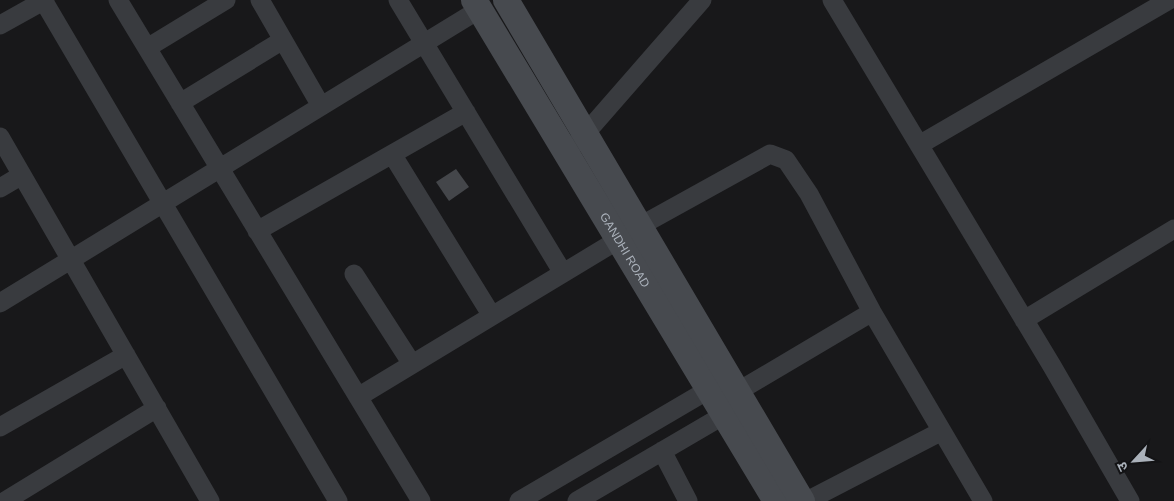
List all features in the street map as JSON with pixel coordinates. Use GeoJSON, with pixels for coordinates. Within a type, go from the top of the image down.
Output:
{"type":"FeatureCollection","features":[{"type":"Feature","properties":{"kind":"main road","name":"GANDHI ROAD"},"geometry":{"type":"LineString","coordinates":[[506,0],[802,501]]}},
{"type":"Feature","properties":{"kind":"main road","name":"GANDHI ROAD"},"geometry":{"type":"LineString","coordinates":[[477,5],[776,501]]}},
{"type":"Feature","properties":{"kind":"street"},"geometry":{"type":"LineString","coordinates":[[0,26],[43,0],[338,501]]}},
{"type":"Feature","properties":{"kind":"street"},"geometry":{"type":"LineString","coordinates":[[118,0],[421,501]]}},
{"type":"Feature","properties":{"kind":"street"},"geometry":{"type":"LineString","coordinates":[[147,48],[226,0]]}},
{"type":"Feature","properties":{"kind":"street"},"geometry":{"type":"LineString","coordinates":[[260,0],[321,106]]}},
{"type":"Feature","properties":{"kind":"street"},"geometry":{"type":"LineString","coordinates":[[398,0],[562,273]]}},
{"type":"Feature","properties":{"kind":"street"},"geometry":{"type":"LineString","coordinates":[[566,154],[586,134],[702,0]]}},
{"type":"Feature","properties":{"kind":"street"},"geometry":{"type":"LineString","coordinates":[[832,0],[1130,501]]}},
{"type":"Feature","properties":{"kind":"street"},"geometry":{"type":"LineString","coordinates":[[919,145],[1169,0]]}},
{"type":"Feature","properties":{"kind":"street"},"geometry":{"type":"LineString","coordinates":[[0,303],[424,43],[477,5]]}},
{"type":"Feature","properties":{"kind":"street"},"geometry":{"type":"LineString","coordinates":[[180,103],[283,40]]}},
{"type":"Feature","properties":{"kind":"street"},"geometry":{"type":"LineString","coordinates":[[257,231],[466,112]]}},
{"type":"Feature","properties":{"kind":"street"},"geometry":{"type":"LineString","coordinates":[[0,137],[210,501]]}},
{"type":"Feature","properties":{"kind":"street"},"geometry":{"type":"LineString","coordinates":[[392,154],[492,316]]}},
{"type":"Feature","properties":{"kind":"street"},"geometry":{"type":"LineString","coordinates":[[640,226],[770,154],[786,160],[809,194],[872,312],[983,501]]}},
{"type":"Feature","properties":{"kind":"street"},"geometry":{"type":"LineString","coordinates":[[0,188],[22,174]]}},
{"type":"Feature","properties":{"kind":"street"},"geometry":{"type":"LineString","coordinates":[[1024,320],[1174,229]]}},
{"type":"Feature","properties":{"kind":"street"},"geometry":{"type":"LineString","coordinates":[[358,397],[618,240]]}},
{"type":"Feature","properties":{"kind":"street"},"geometry":{"type":"LineString","coordinates":[[354,274],[412,364]]}},
{"type":"Feature","properties":{"kind":"street"},"geometry":{"type":"LineString","coordinates":[[737,392],[872,312]]}},
{"type":"Feature","properties":{"kind":"street"},"geometry":{"type":"LineString","coordinates":[[0,427],[126,355]]}},
{"type":"Feature","properties":{"kind":"street"},"geometry":{"type":"LineString","coordinates":[[519,501],[708,390]]}},
{"type":"Feature","properties":{"kind":"street"},"geometry":{"type":"LineString","coordinates":[[5,501],[157,408]]}},
{"type":"Feature","properties":{"kind":"street"},"geometry":{"type":"LineString","coordinates":[[577,501],[724,415]]}},
{"type":"Feature","properties":{"kind":"street"},"geometry":{"type":"LineString","coordinates":[[807,501],[942,430]]}},
{"type":"Feature","properties":{"kind":"street"},"geometry":{"type":"LineString","coordinates":[[662,451],[688,501]]}},
{"type":"Feature","properties":{"kind":"building"},"geometry":{"type":"Polygon","coordinates":[[[456,169],[469,187],[449,201],[436,182],[456,169]]]}}]}
